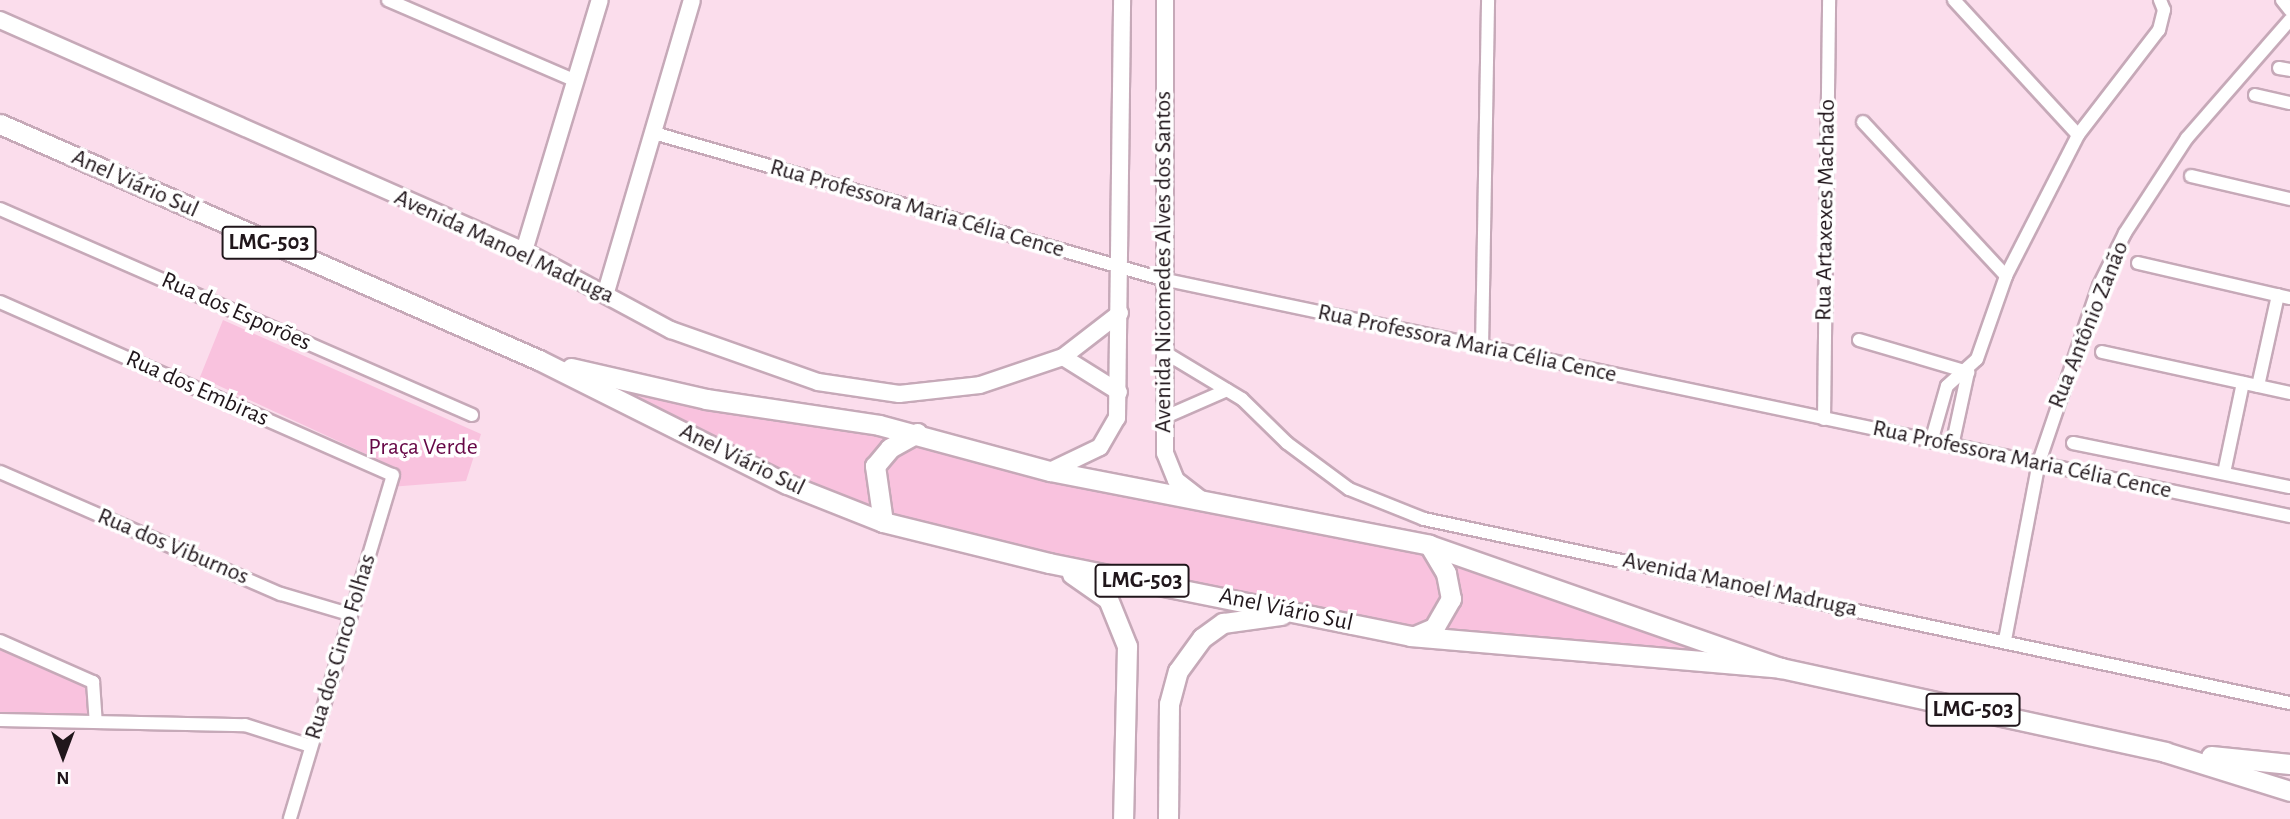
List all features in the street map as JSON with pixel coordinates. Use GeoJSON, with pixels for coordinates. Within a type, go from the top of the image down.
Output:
{"type":"FeatureCollection","features":[{"type":"Feature","properties":{"kind":"main road","name":"Anel Viário Sul"},"geometry":{"type":"LineString","coordinates":[[0,124],[539,360],[787,484],[883,523],[1049,563],[1410,636],[1781,668]]}},
{"type":"Feature","properties":{"kind":"main road","name":"Anel Viário Sul"},"geometry":{"type":"LineString","coordinates":[[539,360],[706,399],[917,433],[1050,471],[1209,505],[1429,545],[1781,668],[2165,752],[2290,791]]}},
{"type":"Feature","properties":{"kind":"main road"},"geometry":{"type":"LineString","coordinates":[[883,523],[875,466],[890,448],[917,433]]}},
{"type":"Feature","properties":{"kind":"main road"},"geometry":{"type":"LineString","coordinates":[[1410,636],[1434,628],[1451,599],[1446,573],[1429,545]]}},
{"type":"Feature","properties":{"kind":"main road"},"geometry":{"type":"LineString","coordinates":[[1049,563],[1092,584],[1108,598],[1127,646],[1123,819]]}},
{"type":"Feature","properties":{"kind":"main road"},"geometry":{"type":"LineString","coordinates":[[1168,819],[1169,704],[1189,653],[1234,619],[1307,614]]}},
{"type":"Feature","properties":{"kind":"main road","name":"Anel Viário Sul"},"geometry":{"type":"LineString","coordinates":[[2165,752],[2290,764]]}},
{"type":"Feature","properties":{"kind":"street"},"geometry":{"type":"LineString","coordinates":[[388,0],[576,81]]}},
{"type":"Feature","properties":{"kind":"street"},"geometry":{"type":"LineString","coordinates":[[524,251],[600,0]]}},
{"type":"Feature","properties":{"kind":"street"},"geometry":{"type":"LineString","coordinates":[[606,292],[692,0]]}},
{"type":"Feature","properties":{"kind":"street","name":"Avenida Nicomedes Alves dos Santos"},"geometry":{"type":"LineString","coordinates":[[1050,471],[1100,447],[1111,434],[1119,392],[1122,0]]}},
{"type":"Feature","properties":{"kind":"street","name":"Avenida Nicomedes Alves dos Santos"},"geometry":{"type":"LineString","coordinates":[[1165,0],[1163,418],[1168,468],[1209,505]]}},
{"type":"Feature","properties":{"kind":"street"},"geometry":{"type":"LineString","coordinates":[[1482,348],[1488,0]]}},
{"type":"Feature","properties":{"kind":"street","name":"Rua Artaxexes Machado"},"geometry":{"type":"LineString","coordinates":[[1824,419],[1829,0]]}},
{"type":"Feature","properties":{"kind":"street"},"geometry":{"type":"LineString","coordinates":[[1954,0],[2078,135]]}},
{"type":"Feature","properties":{"kind":"street"},"geometry":{"type":"LineString","coordinates":[[1952,446],[1968,372],[2006,276],[2078,135],[2159,30],[2164,20],[2160,0]]}},
{"type":"Feature","properties":{"kind":"street"},"geometry":{"type":"LineString","coordinates":[[2281,0],[2290,9]]}},
{"type":"Feature","properties":{"kind":"street","name":"Avenida Manoel Madruga"},"geometry":{"type":"LineString","coordinates":[[0,20],[524,251],[606,292],[671,330],[855,391],[899,394],[980,385],[1063,357],[1120,313]]}},
{"type":"Feature","properties":{"kind":"street","name":"Rua Antônio Zanão"},"geometry":{"type":"LineString","coordinates":[[2005,640],[2039,462],[2079,335],[2125,233],[2187,138],[2290,20]]}},
{"type":"Feature","properties":{"kind":"street"},"geometry":{"type":"LineString","coordinates":[[2255,95],[2290,103]]}},
{"type":"Feature","properties":{"kind":"street"},"geometry":{"type":"LineString","coordinates":[[1863,122],[2006,276]]}},
{"type":"Feature","properties":{"kind":"street","name":"Rua Professora Maria Célia Cence"},"geometry":{"type":"LineString","coordinates":[[654,133],[1162,279],[2290,516]]}},
{"type":"Feature","properties":{"kind":"street"},"geometry":{"type":"LineString","coordinates":[[2192,176],[2290,199]]}},
{"type":"Feature","properties":{"kind":"street","name":"Rua dos Esporões"},"geometry":{"type":"LineString","coordinates":[[0,209],[472,415]]}},
{"type":"Feature","properties":{"kind":"street"},"geometry":{"type":"LineString","coordinates":[[2138,263],[2284,297],[2258,386]]}},
{"type":"Feature","properties":{"kind":"street","name":"Rua dos Embiras"},"geometry":{"type":"LineString","coordinates":[[0,302],[393,475]]}},
{"type":"Feature","properties":{"kind":"street"},"geometry":{"type":"LineString","coordinates":[[1858,340],[1968,372]]}},
{"type":"Feature","properties":{"kind":"street","name":"Avenida Manoel Madruga"},"geometry":{"type":"LineString","coordinates":[[1164,352],[1227,390],[1349,489],[1424,519],[2005,640],[2290,703]]}},
{"type":"Feature","properties":{"kind":"street"},"geometry":{"type":"LineString","coordinates":[[2102,352],[2290,393]]}},
{"type":"Feature","properties":{"kind":"street"},"geometry":{"type":"LineString","coordinates":[[1063,357],[1119,392]]}},
{"type":"Feature","properties":{"kind":"street"},"geometry":{"type":"LineString","coordinates":[[1931,442],[1947,386],[1968,372]]}},
{"type":"Feature","properties":{"kind":"street"},"geometry":{"type":"LineString","coordinates":[[2224,473],[2243,383]]}},
{"type":"Feature","properties":{"kind":"street"},"geometry":{"type":"LineString","coordinates":[[1163,418],[1227,390]]}},
{"type":"Feature","properties":{"kind":"street"},"geometry":{"type":"LineString","coordinates":[[2073,443],[2290,487]]}},
{"type":"Feature","properties":{"kind":"street","name":"Rua dos Viburnos"},"geometry":{"type":"LineString","coordinates":[[0,472],[281,594],[349,614]]}},
{"type":"Feature","properties":{"kind":"street","name":"Rua dos Cinco Folhas"},"geometry":{"type":"LineString","coordinates":[[290,819],[349,614],[393,475]]}},
{"type":"Feature","properties":{"kind":"street"},"geometry":{"type":"LineString","coordinates":[[0,641],[93,682],[96,721]]}},
{"type":"Feature","properties":{"kind":"street"},"geometry":{"type":"LineString","coordinates":[[0,720],[246,725],[311,746]]}},
{"type":"Feature","properties":{"kind":"green space","name":"Praça Verde"},"geometry":{"type":"Polygon","coordinates":[[[223,320],[481,434],[466,481],[390,487],[390,467],[381,461],[200,377],[223,320]]]}},
{"type":"Feature","properties":{"kind":"green space"},"geometry":{"type":"Polygon","coordinates":[[[539,360],[1429,545],[1781,668],[1410,636],[883,522],[539,360]]]}},
{"type":"Feature","properties":{"kind":"green space"},"geometry":{"type":"Polygon","coordinates":[[[0,641],[93,682],[96,721],[0,720],[0,641]]]}}]}
